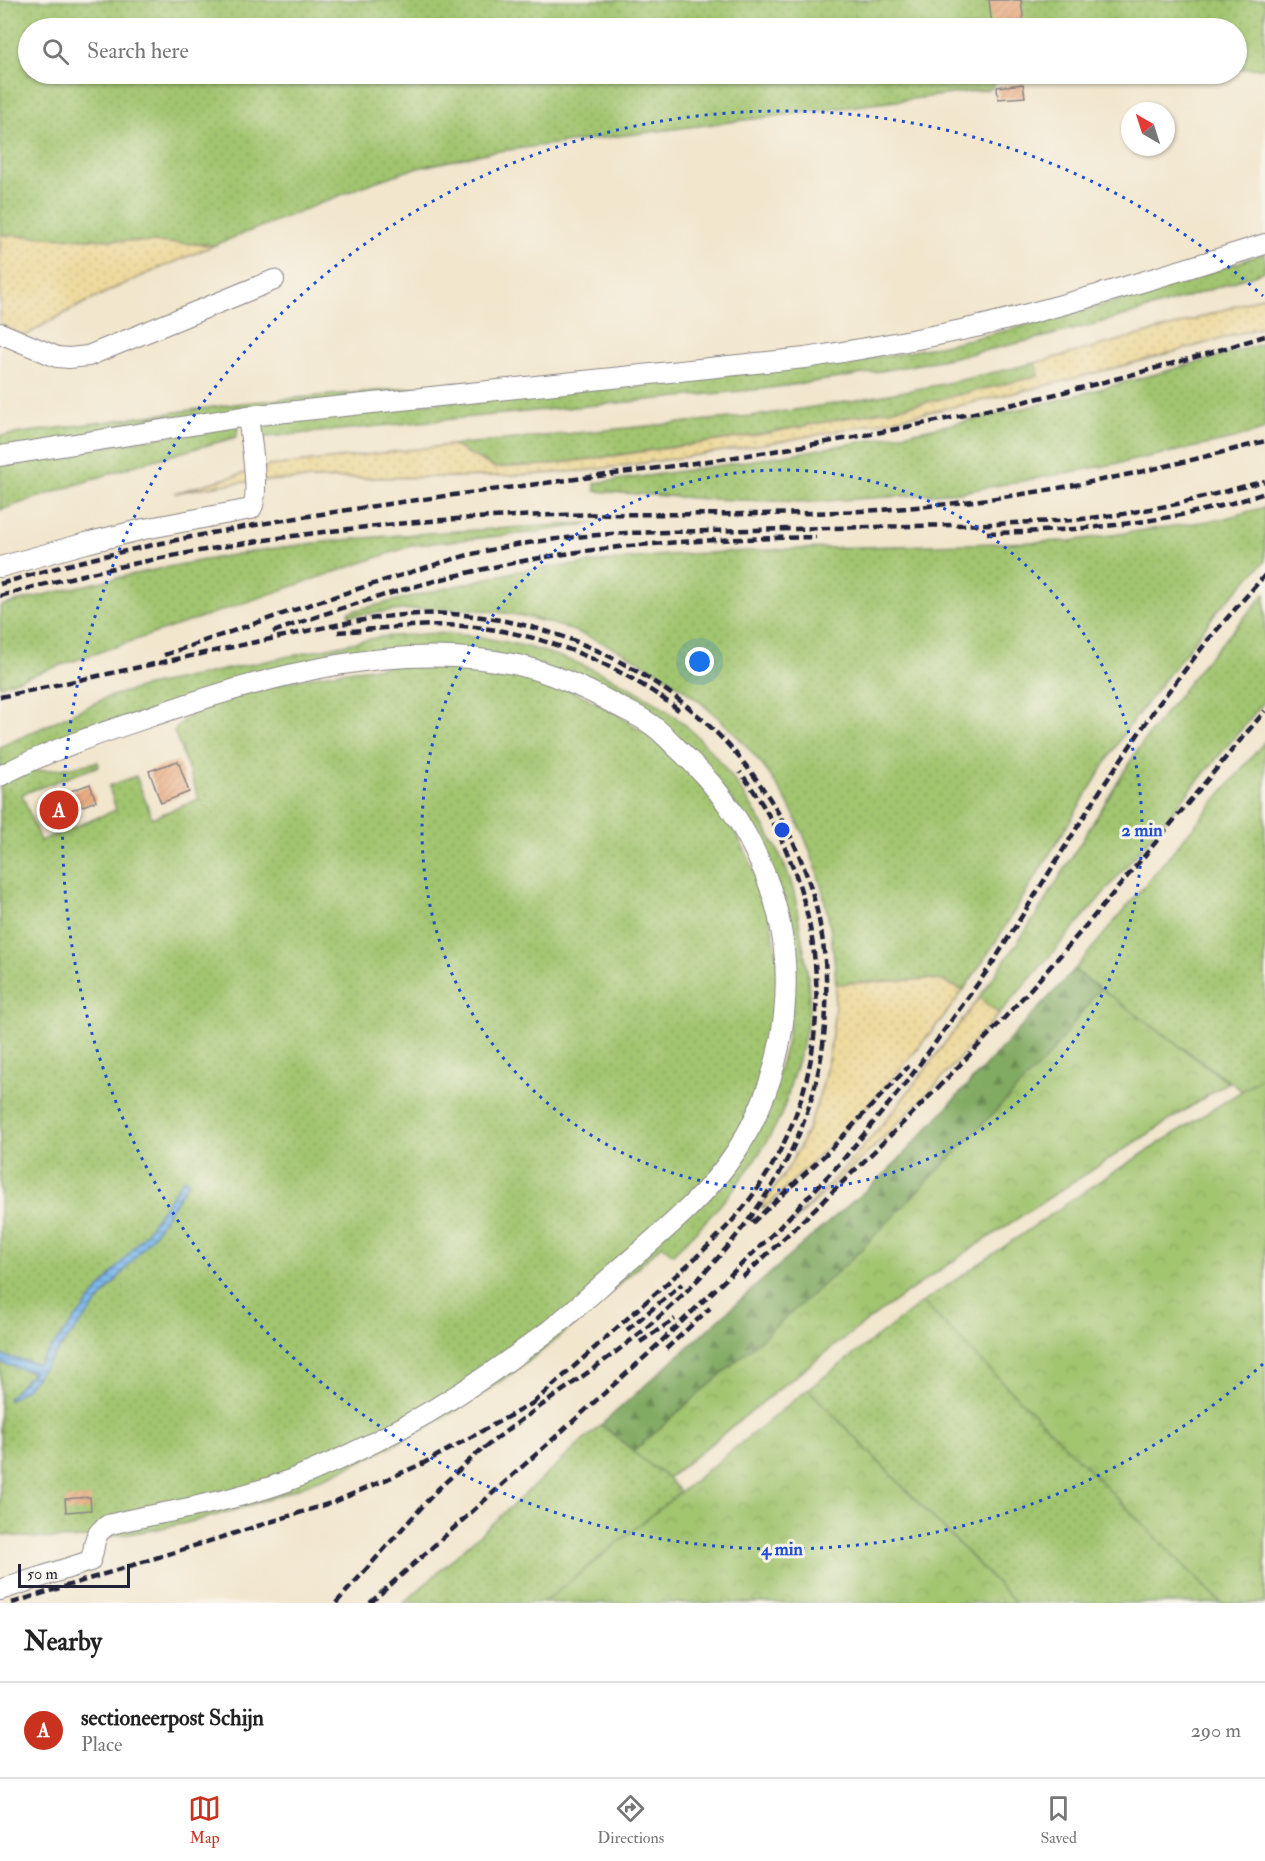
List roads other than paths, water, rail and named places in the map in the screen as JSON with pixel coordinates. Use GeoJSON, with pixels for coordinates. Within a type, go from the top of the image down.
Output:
{"type":"FeatureCollection","features":[{"type":"Feature","properties":{"kind":"lane"},"geometry":{"type":"LineString","coordinates":[[0,456],[248,416],[805,358],[868,348],[981,326],[1128,287],[1265,244]]}},
{"type":"Feature","properties":{"kind":"lane"},"geometry":{"type":"LineString","coordinates":[[0,333],[57,357],[88,356],[274,280]]}},
{"type":"Feature","properties":{"kind":"lane"},"geometry":{"type":"LineString","coordinates":[[0,567],[144,529],[251,509],[255,504],[255,489],[248,416]]}},
{"type":"Feature","properties":{"kind":"lane"},"geometry":{"type":"LineString","coordinates":[[0,776],[51,753],[237,687],[339,665],[393,658],[437,657],[517,665],[548,674],[584,688],[650,724],[701,770],[724,798],[745,830],[772,892],[784,952],[786,1005],[782,1036],[770,1076],[756,1115],[737,1150],[711,1184],[690,1206],[545,1333],[447,1401],[357,1450],[291,1479],[243,1496],[108,1526],[96,1537],[90,1561],[0,1590]]}},
{"type":"Feature","properties":{"kind":"water"},"geometry":{"type":"Polygon","coordinates":[[[186,1178],[189,1181],[152,1237],[26,1389],[9,1400],[8,1398],[33,1372],[0,1363],[0,1355],[38,1364],[145,1234],[186,1178]]]}},
{"type":"Feature","properties":{"kind":"railway"},"geometry":{"type":"LineString","coordinates":[[0,584],[88,560],[265,523],[715,460],[923,424],[1061,393],[1265,336]]}},
{"type":"Feature","properties":{"kind":"railway"},"geometry":{"type":"LineString","coordinates":[[0,596],[112,568],[283,537],[398,524],[506,516],[810,513],[912,507],[1065,487],[1165,466],[1265,441]]}},
{"type":"Feature","properties":{"kind":"railway"},"geometry":{"type":"LineString","coordinates":[[164,655],[435,565],[481,552],[535,542],[626,533],[1074,520],[1177,504],[1265,481]]}},
{"type":"Feature","properties":{"kind":"railway"},"geometry":{"type":"LineString","coordinates":[[987,533],[1057,530],[1128,523],[1197,512],[1265,493]]}},
{"type":"Feature","properties":{"kind":"railway"},"geometry":{"type":"LineString","coordinates":[[273,632],[420,585],[533,559],[662,543],[816,537]]}},
{"type":"Feature","properties":{"kind":"railway"},"geometry":{"type":"LineString","coordinates":[[370,1603],[647,1355],[775,1232],[842,1161],[909,1079],[992,964],[1103,786],[1155,709],[1208,640],[1265,575]]}},
{"type":"Feature","properties":{"kind":"railway"},"geometry":{"type":"LineString","coordinates":[[0,697],[357,621],[410,614],[464,615],[538,629],[607,655],[670,693],[724,741],[769,797],[802,862],[821,932],[826,1008],[825,1031],[812,1098],[796,1140],[760,1204],[726,1249],[688,1290],[625,1345],[478,1453]]}},
{"type":"Feature","properties":{"kind":"railway"},"geometry":{"type":"LineString","coordinates":[[338,632],[447,625],[491,629],[520,635],[578,653],[606,665],[658,695],[681,712]]}},
{"type":"Feature","properties":{"kind":"railway"},"geometry":{"type":"LineString","coordinates":[[743,1277],[844,1181],[1007,1015],[1106,902],[1265,711]]}},
{"type":"Feature","properties":{"kind":"railway"},"geometry":{"type":"LineString","coordinates":[[532,1404],[694,1259],[729,1224],[750,1199],[781,1149],[802,1096],[814,1041],[816,984],[810,928],[795,873],[772,820],[740,772]]}},
{"type":"Feature","properties":{"kind":"railway"},"geometry":{"type":"LineString","coordinates":[[752,1223],[827,1153],[909,1066]]}},
{"type":"Feature","properties":{"kind":"railway"},"geometry":{"type":"LineString","coordinates":[[627,1330],[682,1284]]}},
{"type":"Feature","properties":{"kind":"railway"},"geometry":{"type":"LineString","coordinates":[[666,1349],[710,1308]]}},
{"type":"Feature","properties":{"kind":"railway"},"geometry":{"type":"LineString","coordinates":[[640,1342],[675,1319]]}},
{"type":"Feature","properties":{"kind":"railway"},"geometry":{"type":"LineString","coordinates":[[12,1603],[334,1502],[422,1464],[533,1403]]}},
{"type":"Feature","properties":{"kind":"railway"},"geometry":{"type":"LineString","coordinates":[[336,1603],[437,1490],[483,1448]]}},
{"type":"Feature","properties":{"kind":"place","name":"sectioneerpost Schijn"},"geometry":{"type":"Point","coordinates":[59,810]}}]}
